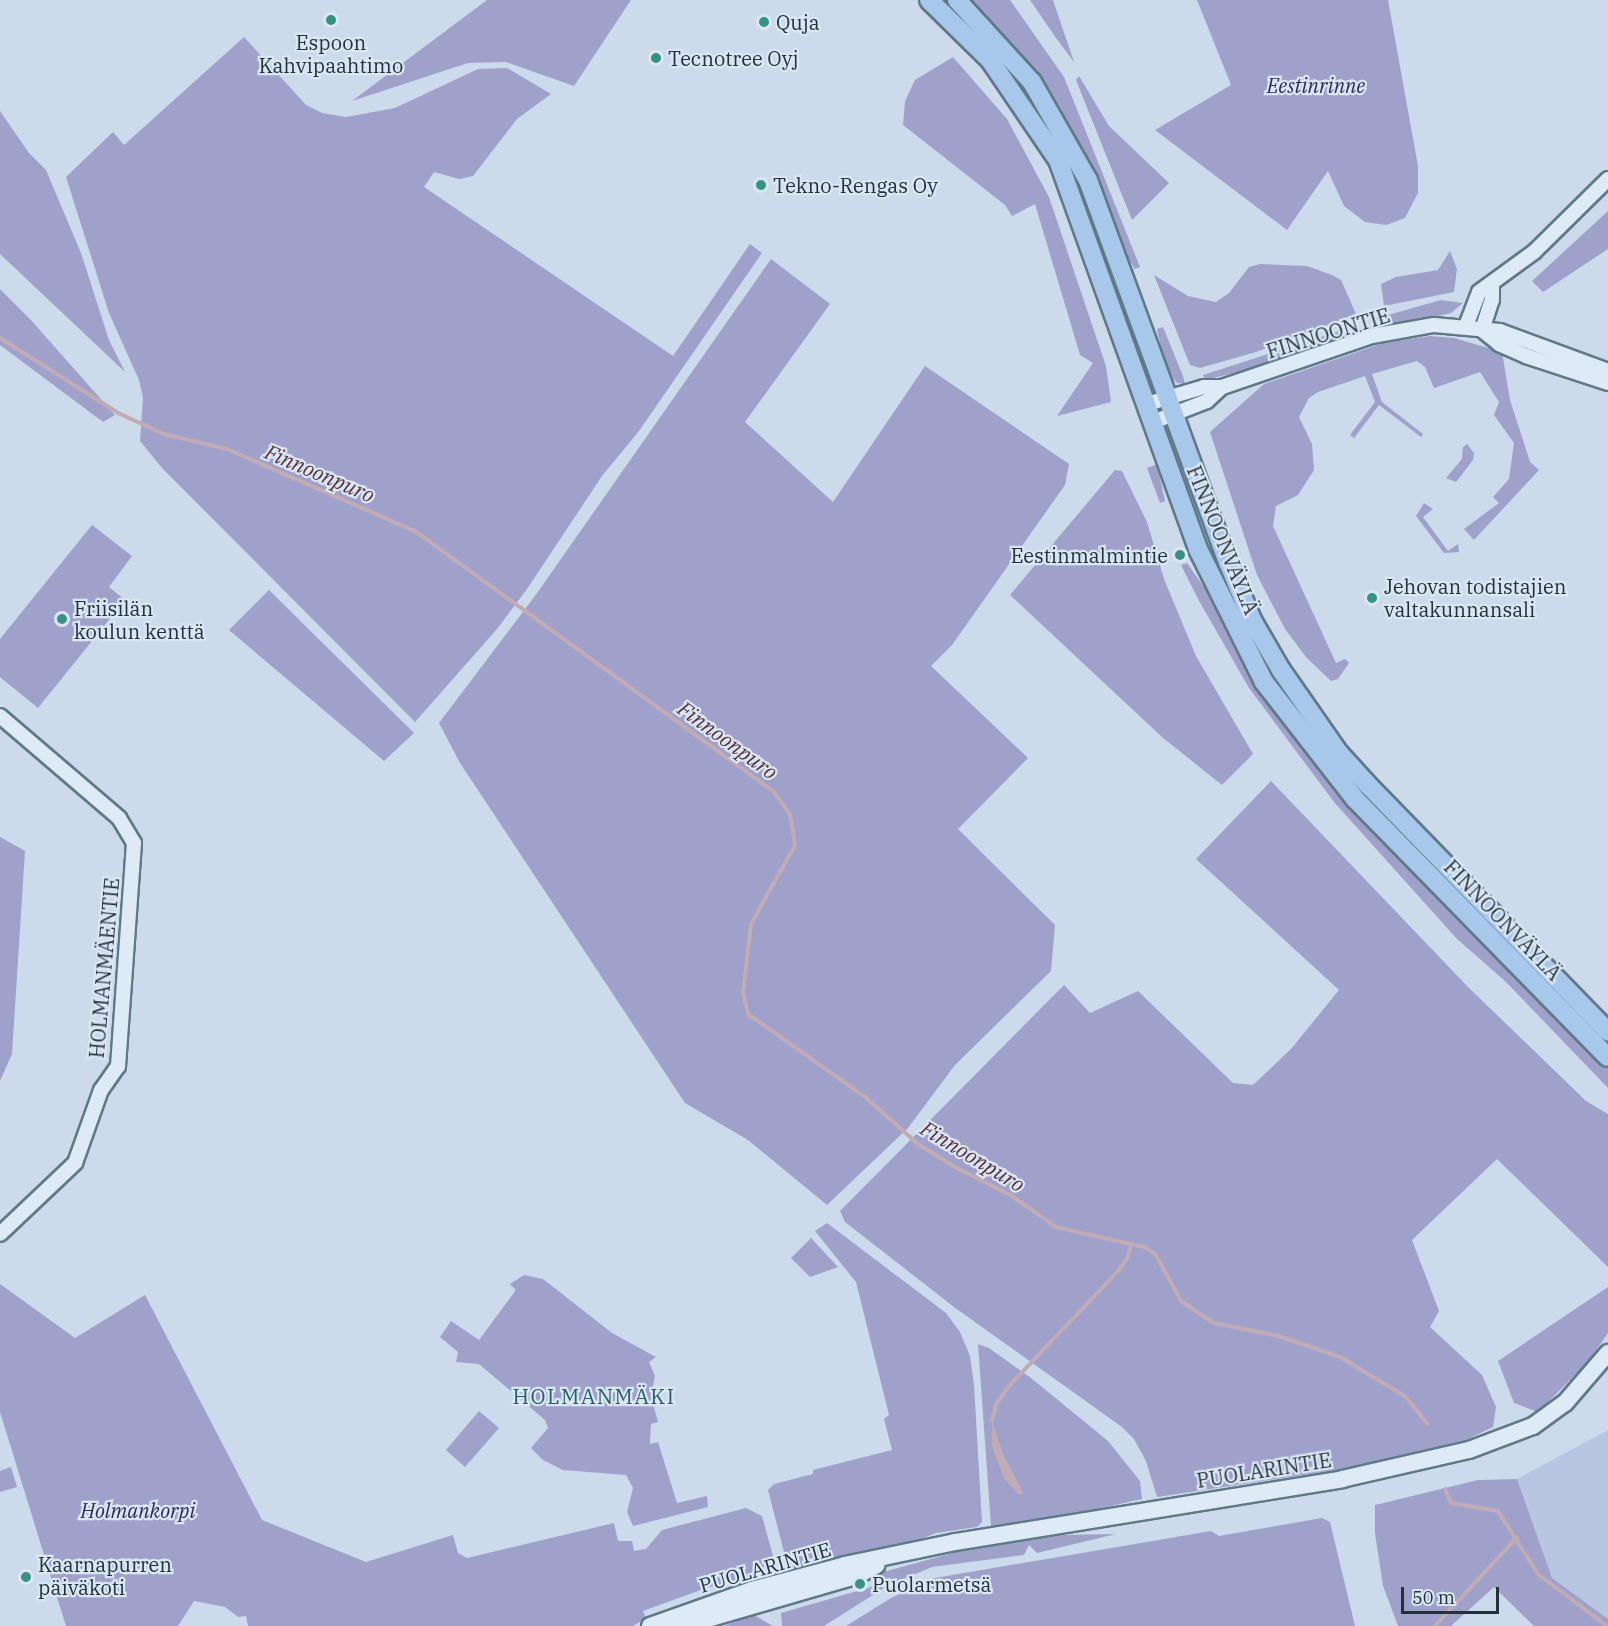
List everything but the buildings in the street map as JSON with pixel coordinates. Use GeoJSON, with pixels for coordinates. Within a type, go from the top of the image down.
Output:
{"type":"FeatureCollection","features":[{"type":"Feature","properties":{"kind":"main road","name":"FINNOONVÄYLÄ"},"geometry":{"type":"LineString","coordinates":[[929,0],[990,60],[1058,160],[1209,576],[1264,682],[1292,723],[1384,830],[1608,1057]]}},
{"type":"Feature","properties":{"kind":"main road","name":"FINNOONVÄYLÄ"},"geometry":{"type":"LineString","coordinates":[[957,0],[1032,82],[1061,128],[1088,180],[1252,620],[1312,717],[1368,785],[1608,1032]]}},
{"type":"Feature","properties":{"kind":"main road","name":"PUOLARINTIE"},"geometry":{"type":"LineString","coordinates":[[650,1626],[784,1581],[955,1542],[1342,1479],[1469,1450],[1533,1426],[1565,1403],[1608,1353]]}},
{"type":"Feature","properties":{"kind":"main road","name":"PUOLARINTIE"},"geometry":{"type":"LineString","coordinates":[[683,1626],[858,1575],[894,1557]]}},
{"type":"Feature","properties":{"kind":"street"},"geometry":{"type":"LineString","coordinates":[[1466,326],[1476,297],[1568,221],[1608,179]]}},
{"type":"Feature","properties":{"kind":"street"},"geometry":{"type":"LineString","coordinates":[[1482,330],[1492,300],[1492,283]]}},
{"type":"Feature","properties":{"kind":"street","name":"FINNOONTIE"},"geometry":{"type":"LineString","coordinates":[[1153,422],[1172,406],[1204,387],[1222,387],[1372,336],[1434,326],[1466,326],[1500,331],[1608,371]]}},
{"type":"Feature","properties":{"kind":"street","name":"FINNOONTIE"},"geometry":{"type":"LineString","coordinates":[[1482,330],[1499,344],[1526,356],[1608,384]]}},
{"type":"Feature","properties":{"kind":"street","name":"FINNOONTIE"},"geometry":{"type":"LineString","coordinates":[[1147,404],[1172,406]]}},
{"type":"Feature","properties":{"kind":"street","name":"HOLMANMÄENTIE"},"geometry":{"type":"LineString","coordinates":[[0,716],[119,818],[134,843],[118,1066],[101,1090],[75,1162],[0,1234]]}},
{"type":"Feature","properties":{"kind":"shaded area"},"geometry":{"type":"Polygon","coordinates":[[[992,1420],[1003,1454],[1024,1494],[1018,1494],[1004,1478],[992,1446],[992,1420]]]}},
{"type":"Feature","properties":{"kind":"shaded area"},"geometry":{"type":"Polygon","coordinates":[[[1608,1430],[1608,1619],[1552,1579],[1517,1479],[1608,1430]]]}},
{"type":"Feature","properties":{"kind":"green space"},"geometry":{"type":"Polygon","coordinates":[[[487,0],[631,0],[574,86],[506,62],[468,63],[352,101],[487,0]]]}},
{"type":"Feature","properties":{"kind":"green space"},"geometry":{"type":"Polygon","coordinates":[[[968,0],[1010,0],[1064,77],[1140,267],[1135,269],[1121,247],[1093,172],[1071,128],[1025,59],[968,0]]]}},
{"type":"Feature","properties":{"kind":"green space"},"geometry":{"type":"Polygon","coordinates":[[[1030,0],[1053,0],[1074,62],[1056,38],[1030,0]]]}},
{"type":"Feature","properties":{"kind":"green space","name":"Eestinrinne"},"geometry":{"type":"Polygon","coordinates":[[[1197,0],[1388,0],[1418,166],[1418,193],[1405,218],[1386,225],[1365,222],[1344,206],[1328,171],[1287,230],[1155,130],[1231,85],[1197,0]]]}},
{"type":"Feature","properties":{"kind":"green space"},"geometry":{"type":"Polygon","coordinates":[[[244,37],[306,105],[322,113],[346,117],[395,108],[478,69],[507,68],[551,94],[517,119],[473,176],[459,179],[434,172],[424,187],[673,356],[750,244],[762,253],[639,431],[602,476],[527,589],[497,629],[415,722],[162,468],[140,441],[143,397],[139,380],[109,313],[66,177],[113,132],[124,145],[244,37]]]}},
{"type":"Feature","properties":{"kind":"green space"},"geometry":{"type":"Polygon","coordinates":[[[953,57],[1007,119],[1049,197],[1106,366],[1111,402],[1057,416],[1093,363],[1080,355],[1035,204],[1012,216],[1005,205],[903,125],[905,101],[915,80],[953,57]]]}},
{"type":"Feature","properties":{"kind":"green space"},"geometry":{"type":"Polygon","coordinates":[[[1079,76],[1109,126],[1169,183],[1132,220],[1076,80],[1079,76]]]}},
{"type":"Feature","properties":{"kind":"green space"},"geometry":{"type":"Polygon","coordinates":[[[0,111],[29,153],[46,170],[81,253],[109,340],[125,372],[0,254],[0,111]]]}},
{"type":"Feature","properties":{"kind":"green space"},"geometry":{"type":"Polygon","coordinates":[[[1608,211],[1608,249],[1543,292],[1532,281],[1608,211]]]}},
{"type":"Feature","properties":{"kind":"green space"},"geometry":{"type":"Polygon","coordinates":[[[1450,251],[1457,269],[1454,292],[1384,306],[1381,284],[1396,277],[1438,270],[1450,251]]]}},
{"type":"Feature","properties":{"kind":"green space"},"geometry":{"type":"Polygon","coordinates":[[[771,259],[830,304],[745,422],[833,502],[925,366],[1069,464],[1065,485],[952,645],[931,666],[1028,758],[958,829],[1055,925],[1051,971],[955,1065],[908,1128],[827,1205],[748,1140],[685,1103],[460,763],[439,723],[535,596],[771,259]]]}},
{"type":"Feature","properties":{"kind":"green space"},"geometry":{"type":"Polygon","coordinates":[[[1260,264],[1307,266],[1332,275],[1341,280],[1356,314],[1256,352],[1200,368],[1190,365],[1154,275],[1188,296],[1216,302],[1229,293],[1249,267],[1260,264]]]}},
{"type":"Feature","properties":{"kind":"green space"},"geometry":{"type":"Polygon","coordinates":[[[0,289],[30,319],[115,415],[103,422],[0,345],[0,289]]]}},
{"type":"Feature","properties":{"kind":"green space"},"geometry":{"type":"Polygon","coordinates":[[[1441,300],[1463,303],[1451,313],[1390,326],[1374,319],[1441,300]]]}},
{"type":"Feature","properties":{"kind":"green space"},"geometry":{"type":"Polygon","coordinates":[[[1355,326],[1341,338],[1245,370],[1205,380],[1203,375],[1355,326]]]}},
{"type":"Feature","properties":{"kind":"green space"},"geometry":{"type":"Polygon","coordinates":[[[1163,327],[1185,384],[1177,383],[1166,371],[1157,329],[1163,327]]]}},
{"type":"Feature","properties":{"kind":"green space"},"geometry":{"type":"Polygon","coordinates":[[[1430,336],[1454,338],[1502,352],[1510,400],[1530,462],[1539,470],[1474,540],[1464,529],[1499,503],[1493,497],[1509,479],[1514,443],[1494,415],[1499,402],[1480,372],[1434,388],[1425,367],[1417,361],[1372,374],[1382,402],[1423,434],[1421,437],[1379,405],[1354,438],[1350,435],[1375,402],[1365,376],[1318,392],[1309,398],[1299,417],[1312,444],[1314,470],[1298,495],[1276,506],[1273,526],[1336,663],[1345,659],[1349,663],[1338,679],[1331,681],[1306,657],[1285,629],[1257,575],[1210,432],[1264,384],[1383,343],[1430,336]]]}},
{"type":"Feature","properties":{"kind":"green space"},"geometry":{"type":"Polygon","coordinates":[[[1467,444],[1474,453],[1473,460],[1456,482],[1446,478],[1462,459],[1463,447],[1467,444]]]}},
{"type":"Feature","properties":{"kind":"green space"},"geometry":{"type":"Polygon","coordinates":[[[1157,464],[1165,501],[1160,503],[1147,468],[1157,464]]]}},
{"type":"Feature","properties":{"kind":"green space"},"geometry":{"type":"Polygon","coordinates":[[[1115,470],[1122,471],[1147,522],[1164,579],[1196,656],[1253,754],[1222,785],[1162,737],[1010,595],[1115,470]]]}},
{"type":"Feature","properties":{"kind":"green space"},"geometry":{"type":"Polygon","coordinates":[[[1424,503],[1433,509],[1423,517],[1448,551],[1458,544],[1459,552],[1444,553],[1416,516],[1424,503]]]}},
{"type":"Feature","properties":{"kind":"green space","name":"Friisilän koulun kenttä"},"geometry":{"type":"Polygon","coordinates":[[[92,525],[132,556],[109,587],[125,600],[38,708],[0,677],[0,639],[92,525]]]}},
{"type":"Feature","properties":{"kind":"green space"},"geometry":{"type":"Polygon","coordinates":[[[1187,563],[1204,587],[1244,664],[1311,761],[1462,922],[1608,1068],[1608,1088],[1506,982],[1457,939],[1334,802],[1249,688],[1181,565],[1187,563]]]}},
{"type":"Feature","properties":{"kind":"green space"},"geometry":{"type":"Polygon","coordinates":[[[269,590],[414,733],[384,761],[229,630],[269,590]]]}},
{"type":"Feature","properties":{"kind":"green space"},"geometry":{"type":"Polygon","coordinates":[[[1271,781],[1469,988],[1586,1101],[1608,1114],[1608,1267],[1497,1159],[1412,1240],[1439,1311],[1430,1327],[1482,1375],[1496,1407],[1493,1427],[1449,1448],[1377,1464],[1157,1497],[1146,1461],[1134,1439],[1122,1427],[954,1307],[845,1222],[840,1211],[1064,985],[1090,1013],[1138,991],[1233,1083],[1253,1085],[1291,1049],[1339,990],[1196,859],[1271,781]]]}},
{"type":"Feature","properties":{"kind":"green space"},"geometry":{"type":"Polygon","coordinates":[[[0,837],[25,851],[12,1054],[0,1081],[0,837]]]}},
{"type":"Feature","properties":{"kind":"green space"},"geometry":{"type":"Polygon","coordinates":[[[827,1223],[946,1313],[960,1332],[970,1356],[974,1385],[982,1522],[977,1527],[936,1533],[903,1546],[796,1572],[787,1564],[768,1490],[774,1484],[813,1474],[813,1470],[892,1450],[884,1419],[889,1415],[856,1282],[815,1231],[827,1223]]]}},
{"type":"Feature","properties":{"kind":"green space"},"geometry":{"type":"Polygon","coordinates":[[[811,1238],[838,1267],[810,1277],[791,1258],[811,1238]]]}},
{"type":"Feature","properties":{"kind":"green space"},"geometry":{"type":"Polygon","coordinates":[[[524,1275],[543,1279],[612,1333],[656,1357],[649,1362],[655,1376],[651,1396],[658,1422],[651,1424],[650,1444],[658,1442],[677,1503],[707,1496],[708,1507],[633,1526],[627,1512],[633,1488],[626,1475],[563,1470],[543,1460],[531,1448],[548,1428],[545,1420],[479,1364],[456,1362],[458,1352],[440,1337],[451,1321],[479,1340],[516,1290],[510,1284],[524,1275]]]}},
{"type":"Feature","properties":{"kind":"green space","name":"Holmankorpi"},"geometry":{"type":"Polygon","coordinates":[[[0,1284],[75,1338],[145,1295],[262,1520],[366,1562],[453,1535],[458,1553],[467,1558],[614,1523],[618,1541],[632,1541],[634,1551],[646,1549],[662,1530],[746,1508],[762,1516],[773,1556],[754,1578],[709,1587],[643,1611],[646,1618],[633,1626],[248,1626],[246,1616],[238,1617],[225,1607],[194,1601],[178,1626],[66,1626],[0,1412],[0,1284]]]}},
{"type":"Feature","properties":{"kind":"green space"},"geometry":{"type":"Polygon","coordinates":[[[1608,1287],[1608,1333],[1588,1362],[1538,1412],[1514,1403],[1498,1361],[1608,1287]]]}},
{"type":"Feature","properties":{"kind":"green space"},"geometry":{"type":"Polygon","coordinates":[[[978,1344],[989,1348],[1031,1378],[1108,1441],[1140,1481],[1142,1499],[1031,1524],[1000,1529],[991,1526],[978,1344]]]}},
{"type":"Feature","properties":{"kind":"green space"},"geometry":{"type":"Polygon","coordinates":[[[479,1411],[499,1428],[465,1467],[446,1450],[479,1411]]]}},
{"type":"Feature","properties":{"kind":"green space"},"geometry":{"type":"Polygon","coordinates":[[[11,1467],[17,1487],[0,1492],[0,1471],[11,1467]]]}},
{"type":"Feature","properties":{"kind":"green space"},"geometry":{"type":"Polygon","coordinates":[[[1517,1479],[1552,1578],[1608,1619],[1608,1626],[1534,1626],[1494,1587],[1451,1626],[1398,1626],[1383,1586],[1375,1533],[1375,1505],[1478,1480],[1517,1479]]]}},
{"type":"Feature","properties":{"kind":"green space"},"geometry":{"type":"Polygon","coordinates":[[[1322,1518],[1330,1522],[1355,1626],[846,1626],[891,1598],[935,1578],[1211,1531],[1219,1536],[1322,1518]]]}},
{"type":"Feature","properties":{"kind":"green space"},"geometry":{"type":"Polygon","coordinates":[[[1116,1534],[1037,1553],[1029,1545],[1024,1555],[932,1567],[894,1583],[876,1574],[960,1551],[1063,1535],[1116,1534]]]}},
{"type":"Feature","properties":{"kind":"green space"},"geometry":{"type":"Polygon","coordinates":[[[878,1585],[884,1588],[824,1626],[782,1626],[781,1613],[878,1585]]]}},
{"type":"Feature","properties":{"kind":"green space"},"geometry":{"type":"Polygon","coordinates":[[[754,1615],[773,1626],[724,1626],[754,1615]]]}},
{"type":"Feature","properties":{"kind":"waterway","name":"Finnoonpuro"},"geometry":{"type":"LineString","coordinates":[[0,338],[118,413],[164,434],[227,449],[415,531],[774,792],[790,814],[795,845],[751,924],[743,993],[748,1014],[864,1096],[918,1144],[955,1167],[1012,1196],[1056,1227],[1144,1247],[1155,1254],[1181,1301],[1214,1323],[1279,1336],[1340,1357],[1405,1396],[1428,1424]]}},
{"type":"Feature","properties":{"kind":"waterway"},"geometry":{"type":"LineString","coordinates":[[992,1420],[997,1403],[1008,1387],[1119,1270],[1128,1257],[1131,1243]]}},
{"type":"Feature","properties":{"kind":"waterway","name":"Finnoonpuro"},"geometry":{"type":"LineString","coordinates":[[1445,1489],[1451,1503],[1498,1511],[1538,1574],[1607,1626]]}},
{"type":"Feature","properties":{"kind":"waterway"},"geometry":{"type":"LineString","coordinates":[[1435,1626],[1517,1537]]}},
{"type":"Feature","properties":{"kind":"place","name":"Espoon Kahvipaahtimo"},"geometry":{"type":"Point","coordinates":[331,20]}},
{"type":"Feature","properties":{"kind":"place","name":"Quja"},"geometry":{"type":"Point","coordinates":[764,22]}},
{"type":"Feature","properties":{"kind":"place","name":"Tecnotree Oyj"},"geometry":{"type":"Point","coordinates":[656,58]}},
{"type":"Feature","properties":{"kind":"place","name":"Tekno-Rengas Oy"},"geometry":{"type":"Point","coordinates":[761,185]}},
{"type":"Feature","properties":{"kind":"place","name":"Eestinmalmintie"},"geometry":{"type":"Point","coordinates":[1180,555]}},
{"type":"Feature","properties":{"kind":"place","name":"Jehovan todistajien valtakunnansali"},"geometry":{"type":"Point","coordinates":[1372,598]}},
{"type":"Feature","properties":{"kind":"place","name":"Friisilän koulun kenttä"},"geometry":{"type":"Point","coordinates":[62,619]}},
{"type":"Feature","properties":{"kind":"place","name":"Kaarnapurren päiväkoti"},"geometry":{"type":"Point","coordinates":[26,1577]}},
{"type":"Feature","properties":{"kind":"place","name":"Puolarmetsä"},"geometry":{"type":"Point","coordinates":[860,1584]}},
{"type":"Feature","properties":{"kind":"district","name":"HOLMANMÄKI"},"geometry":{"type":"Point","coordinates":[594,1396]}}]}
